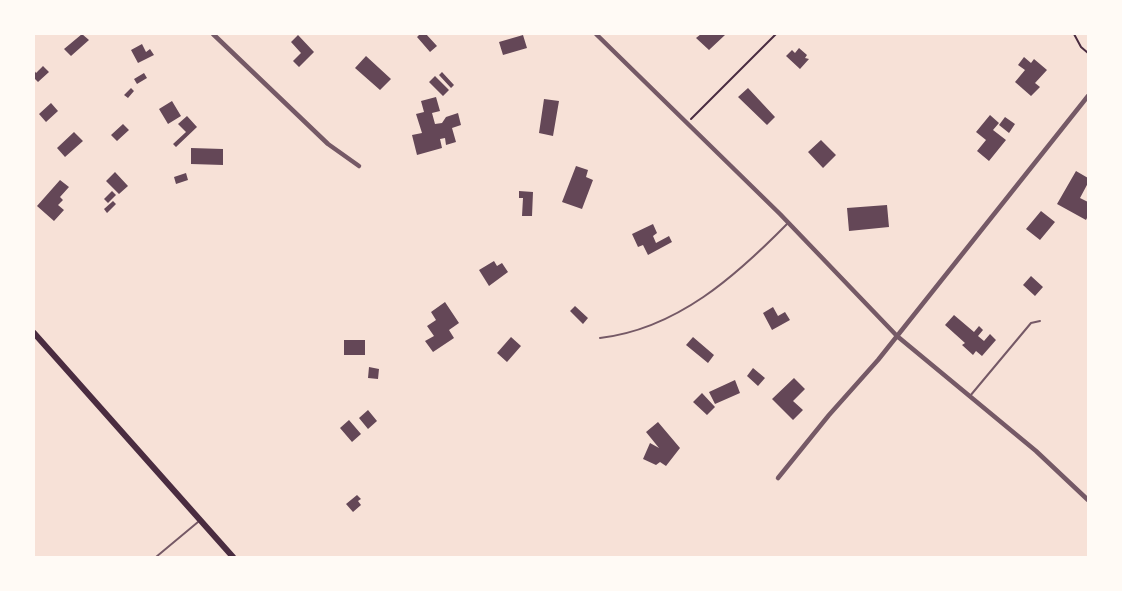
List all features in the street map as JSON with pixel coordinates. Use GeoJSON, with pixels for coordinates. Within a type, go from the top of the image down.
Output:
{"type":"FeatureCollection","features":[{"type":"Feature","properties":{"kind":"main road"},"geometry":{"type":"LineString","coordinates":[[34,334],[233,557]]}},
{"type":"Feature","properties":{"kind":"street"},"geometry":{"type":"LineString","coordinates":[[213,34],[328,144],[360,166]]}},
{"type":"Feature","properties":{"kind":"street"},"geometry":{"type":"LineString","coordinates":[[596,34],[788,223],[897,336],[1036,450],[1088,500]]}},
{"type":"Feature","properties":{"kind":"street"},"geometry":{"type":"LineString","coordinates":[[778,478],[897,336],[1088,96]]}},
{"type":"Feature","properties":{"kind":"lane"},"geometry":{"type":"LineString","coordinates":[[600,338],[638,331],[664,320],[702,298],[739,270],[788,223]]}},
{"type":"Feature","properties":{"kind":"lane"},"geometry":{"type":"LineString","coordinates":[[970,396],[1031,322],[1040,321]]}},
{"type":"Feature","properties":{"kind":"lane"},"geometry":{"type":"LineString","coordinates":[[156,557],[200,520]]}},
{"type":"Feature","properties":{"kind":"path"},"geometry":{"type":"LineString","coordinates":[[687,123],[776,34]]}},
{"type":"Feature","properties":{"kind":"path"},"geometry":{"type":"LineString","coordinates":[[1074,34],[1081,47],[1088,53]]}},
{"type":"Feature","properties":{"kind":"building"},"geometry":{"type":"Polygon","coordinates":[[[82,34],[89,40],[71,56],[64,49],[82,34]]]}},
{"type":"Feature","properties":{"kind":"building"},"geometry":{"type":"Polygon","coordinates":[[[420,34],[426,34],[437,46],[430,52],[417,37],[420,34]]]}},
{"type":"Feature","properties":{"kind":"building"},"geometry":{"type":"Polygon","coordinates":[[[701,34],[725,35],[709,50],[696,38],[701,34]]]}},
{"type":"Feature","properties":{"kind":"building"},"geometry":{"type":"Polygon","coordinates":[[[298,35],[314,52],[299,67],[293,61],[301,53],[291,42],[298,35]]]}},
{"type":"Feature","properties":{"kind":"building"},"geometry":{"type":"Polygon","coordinates":[[[523,35],[527,48],[503,55],[499,42],[523,35]]]}},
{"type":"Feature","properties":{"kind":"building"},"geometry":{"type":"Polygon","coordinates":[[[142,44],[146,52],[150,49],[154,55],[138,63],[131,50],[142,44]]]}},
{"type":"Feature","properties":{"kind":"building"},"geometry":{"type":"Polygon","coordinates":[[[799,48],[807,55],[805,58],[809,59],[800,69],[786,56],[792,50],[795,53],[799,48]]]}},
{"type":"Feature","properties":{"kind":"building"},"geometry":{"type":"Polygon","coordinates":[[[366,56],[391,79],[380,90],[355,68],[366,56]]]}},
{"type":"Feature","properties":{"kind":"building"},"geometry":{"type":"Polygon","coordinates":[[[1024,57],[1031,63],[1034,59],[1047,70],[1035,83],[1040,87],[1031,96],[1015,82],[1025,70],[1018,65],[1024,57]]]}},
{"type":"Feature","properties":{"kind":"building"},"geometry":{"type":"Polygon","coordinates":[[[43,66],[49,72],[38,82],[34,78],[34,70],[36,73],[43,66]]]}},
{"type":"Feature","properties":{"kind":"building"},"geometry":{"type":"Polygon","coordinates":[[[442,72],[454,85],[451,88],[439,75],[442,72]]]}},
{"type":"Feature","properties":{"kind":"building"},"geometry":{"type":"Polygon","coordinates":[[[144,73],[147,78],[137,84],[134,79],[144,73]]]}},
{"type":"Feature","properties":{"kind":"building"},"geometry":{"type":"Polygon","coordinates":[[[435,76],[449,90],[443,96],[429,82],[435,76]]]}},
{"type":"Feature","properties":{"kind":"building"},"geometry":{"type":"Polygon","coordinates":[[[131,88],[134,91],[128,98],[124,95],[131,88]]]}},
{"type":"Feature","properties":{"kind":"building"},"geometry":{"type":"Polygon","coordinates":[[[748,88],[775,117],[767,125],[738,97],[748,88]]]}},
{"type":"Feature","properties":{"kind":"building"},"geometry":{"type":"Polygon","coordinates":[[[436,97],[440,111],[432,113],[435,124],[442,123],[446,117],[458,113],[461,125],[452,128],[456,142],[446,145],[445,138],[440,139],[442,148],[417,155],[412,135],[422,133],[416,114],[424,112],[421,101],[436,97]]]}},
{"type":"Feature","properties":{"kind":"building"},"geometry":{"type":"Polygon","coordinates":[[[544,99],[559,101],[553,136],[539,133],[544,99]]]}},
{"type":"Feature","properties":{"kind":"building"},"geometry":{"type":"Polygon","coordinates":[[[172,101],[181,116],[168,124],[159,109],[172,101]]]}},
{"type":"Feature","properties":{"kind":"building"},"geometry":{"type":"Polygon","coordinates":[[[51,103],[58,111],[46,122],[39,114],[51,103]]]}},
{"type":"Feature","properties":{"kind":"building"},"geometry":{"type":"Polygon","coordinates":[[[990,115],[999,123],[993,130],[1006,140],[989,161],[977,151],[986,140],[976,132],[990,115]]]}},
{"type":"Feature","properties":{"kind":"building"},"geometry":{"type":"Polygon","coordinates":[[[187,116],[197,127],[176,147],[173,144],[186,132],[178,124],[187,116]]]}},
{"type":"Feature","properties":{"kind":"building"},"geometry":{"type":"Polygon","coordinates":[[[1005,117],[1015,124],[1009,133],[999,125],[1005,117]]]}},
{"type":"Feature","properties":{"kind":"building"},"geometry":{"type":"Polygon","coordinates":[[[123,124],[129,130],[117,141],[111,135],[123,124]]]}},
{"type":"Feature","properties":{"kind":"building"},"geometry":{"type":"Polygon","coordinates":[[[74,132],[83,141],[65,157],[57,148],[74,132]]]}},
{"type":"Feature","properties":{"kind":"building"},"geometry":{"type":"Polygon","coordinates":[[[821,140],[836,155],[823,168],[808,152],[821,140]]]}},
{"type":"Feature","properties":{"kind":"building"},"geometry":{"type":"Polygon","coordinates":[[[191,148],[223,149],[223,165],[191,164],[191,148]]]}},
{"type":"Feature","properties":{"kind":"building"},"geometry":{"type":"Polygon","coordinates":[[[576,166],[588,170],[586,177],[593,180],[582,209],[562,202],[576,166]]]}},
{"type":"Feature","properties":{"kind":"building"},"geometry":{"type":"Polygon","coordinates":[[[1076,171],[1088,178],[1088,183],[1080,198],[1088,202],[1088,216],[1086,220],[1057,204],[1076,171]]]}},
{"type":"Feature","properties":{"kind":"building"},"geometry":{"type":"Polygon","coordinates":[[[115,172],[128,186],[119,194],[106,181],[115,172]]]}},
{"type":"Feature","properties":{"kind":"building"},"geometry":{"type":"Polygon","coordinates":[[[186,173],[188,180],[176,184],[174,177],[186,173]]]}},
{"type":"Feature","properties":{"kind":"building"},"geometry":{"type":"Polygon","coordinates":[[[60,180],[69,187],[60,197],[63,200],[58,205],[64,210],[54,221],[37,206],[60,180]]]}},
{"type":"Feature","properties":{"kind":"building"},"geometry":{"type":"Polygon","coordinates":[[[112,191],[116,195],[108,203],[104,199],[112,191]]]}},
{"type":"Feature","properties":{"kind":"building"},"geometry":{"type":"Polygon","coordinates":[[[519,191],[533,192],[532,216],[522,216],[523,198],[519,198],[519,191]]]}},
{"type":"Feature","properties":{"kind":"building"},"geometry":{"type":"Polygon","coordinates":[[[113,201],[116,204],[107,213],[104,209],[113,201]]]}},
{"type":"Feature","properties":{"kind":"building"},"geometry":{"type":"Polygon","coordinates":[[[887,205],[889,227],[849,231],[847,208],[887,205]]]}},
{"type":"Feature","properties":{"kind":"building"},"geometry":{"type":"Polygon","coordinates":[[[1041,211],[1055,222],[1040,240],[1026,229],[1041,211]]]}},
{"type":"Feature","properties":{"kind":"building"},"geometry":{"type":"Polygon","coordinates":[[[653,224],[657,233],[653,236],[656,243],[669,236],[672,242],[648,255],[643,245],[638,247],[632,234],[653,224]]]}},
{"type":"Feature","properties":{"kind":"building"},"geometry":{"type":"Polygon","coordinates":[[[494,261],[497,266],[502,263],[508,272],[489,286],[479,270],[494,261]]]}},
{"type":"Feature","properties":{"kind":"building"},"geometry":{"type":"Polygon","coordinates":[[[1031,276],[1043,287],[1035,296],[1023,285],[1031,276]]]}},
{"type":"Feature","properties":{"kind":"building"},"geometry":{"type":"Polygon","coordinates":[[[445,302],[459,323],[449,330],[454,338],[433,352],[425,341],[434,336],[427,326],[436,320],[431,312],[445,302]]]}},
{"type":"Feature","properties":{"kind":"building"},"geometry":{"type":"Polygon","coordinates":[[[575,306],[588,318],[583,324],[570,311],[575,306]]]}},
{"type":"Feature","properties":{"kind":"building"},"geometry":{"type":"Polygon","coordinates":[[[773,307],[778,316],[785,312],[790,320],[772,330],[763,313],[773,307]]]}},
{"type":"Feature","properties":{"kind":"building"},"geometry":{"type":"Polygon","coordinates":[[[954,315],[974,332],[979,326],[983,330],[978,336],[984,341],[990,334],[996,340],[982,356],[976,351],[973,355],[962,345],[965,343],[945,325],[954,315]]]}},
{"type":"Feature","properties":{"kind":"building"},"geometry":{"type":"Polygon","coordinates":[[[511,337],[521,346],[507,362],[497,353],[511,337]]]}},
{"type":"Feature","properties":{"kind":"building"},"geometry":{"type":"Polygon","coordinates":[[[693,337],[714,355],[708,363],[686,345],[693,337]]]}},
{"type":"Feature","properties":{"kind":"building"},"geometry":{"type":"Polygon","coordinates":[[[344,340],[365,340],[365,355],[344,355],[344,340]]]}},
{"type":"Feature","properties":{"kind":"building"},"geometry":{"type":"Polygon","coordinates":[[[369,367],[379,369],[378,379],[368,378],[369,367]]]}},
{"type":"Feature","properties":{"kind":"building"},"geometry":{"type":"Polygon","coordinates":[[[753,368],[765,378],[758,386],[747,376],[753,368]]]}},
{"type":"Feature","properties":{"kind":"building"},"geometry":{"type":"Polygon","coordinates":[[[794,378],[805,389],[793,401],[803,410],[793,420],[772,399],[794,378]]]}},
{"type":"Feature","properties":{"kind":"building"},"geometry":{"type":"Polygon","coordinates":[[[735,380],[740,393],[715,404],[709,392],[735,380]]]}},
{"type":"Feature","properties":{"kind":"building"},"geometry":{"type":"Polygon","coordinates":[[[702,393],[715,407],[707,415],[693,402],[702,393]]]}},
{"type":"Feature","properties":{"kind":"building"},"geometry":{"type":"Polygon","coordinates":[[[368,410],[377,421],[368,429],[359,418],[368,410]]]}},
{"type":"Feature","properties":{"kind":"building"},"geometry":{"type":"Polygon","coordinates":[[[349,420],[361,434],[352,442],[340,428],[349,420]]]}},
{"type":"Feature","properties":{"kind":"building"},"geometry":{"type":"Polygon","coordinates":[[[658,422],[680,448],[666,466],[660,462],[656,465],[643,459],[650,443],[659,448],[646,432],[658,422]]]}},
{"type":"Feature","properties":{"kind":"building"},"geometry":{"type":"Polygon","coordinates":[[[357,495],[361,499],[358,501],[361,505],[353,512],[346,504],[357,495]]]}}]}
